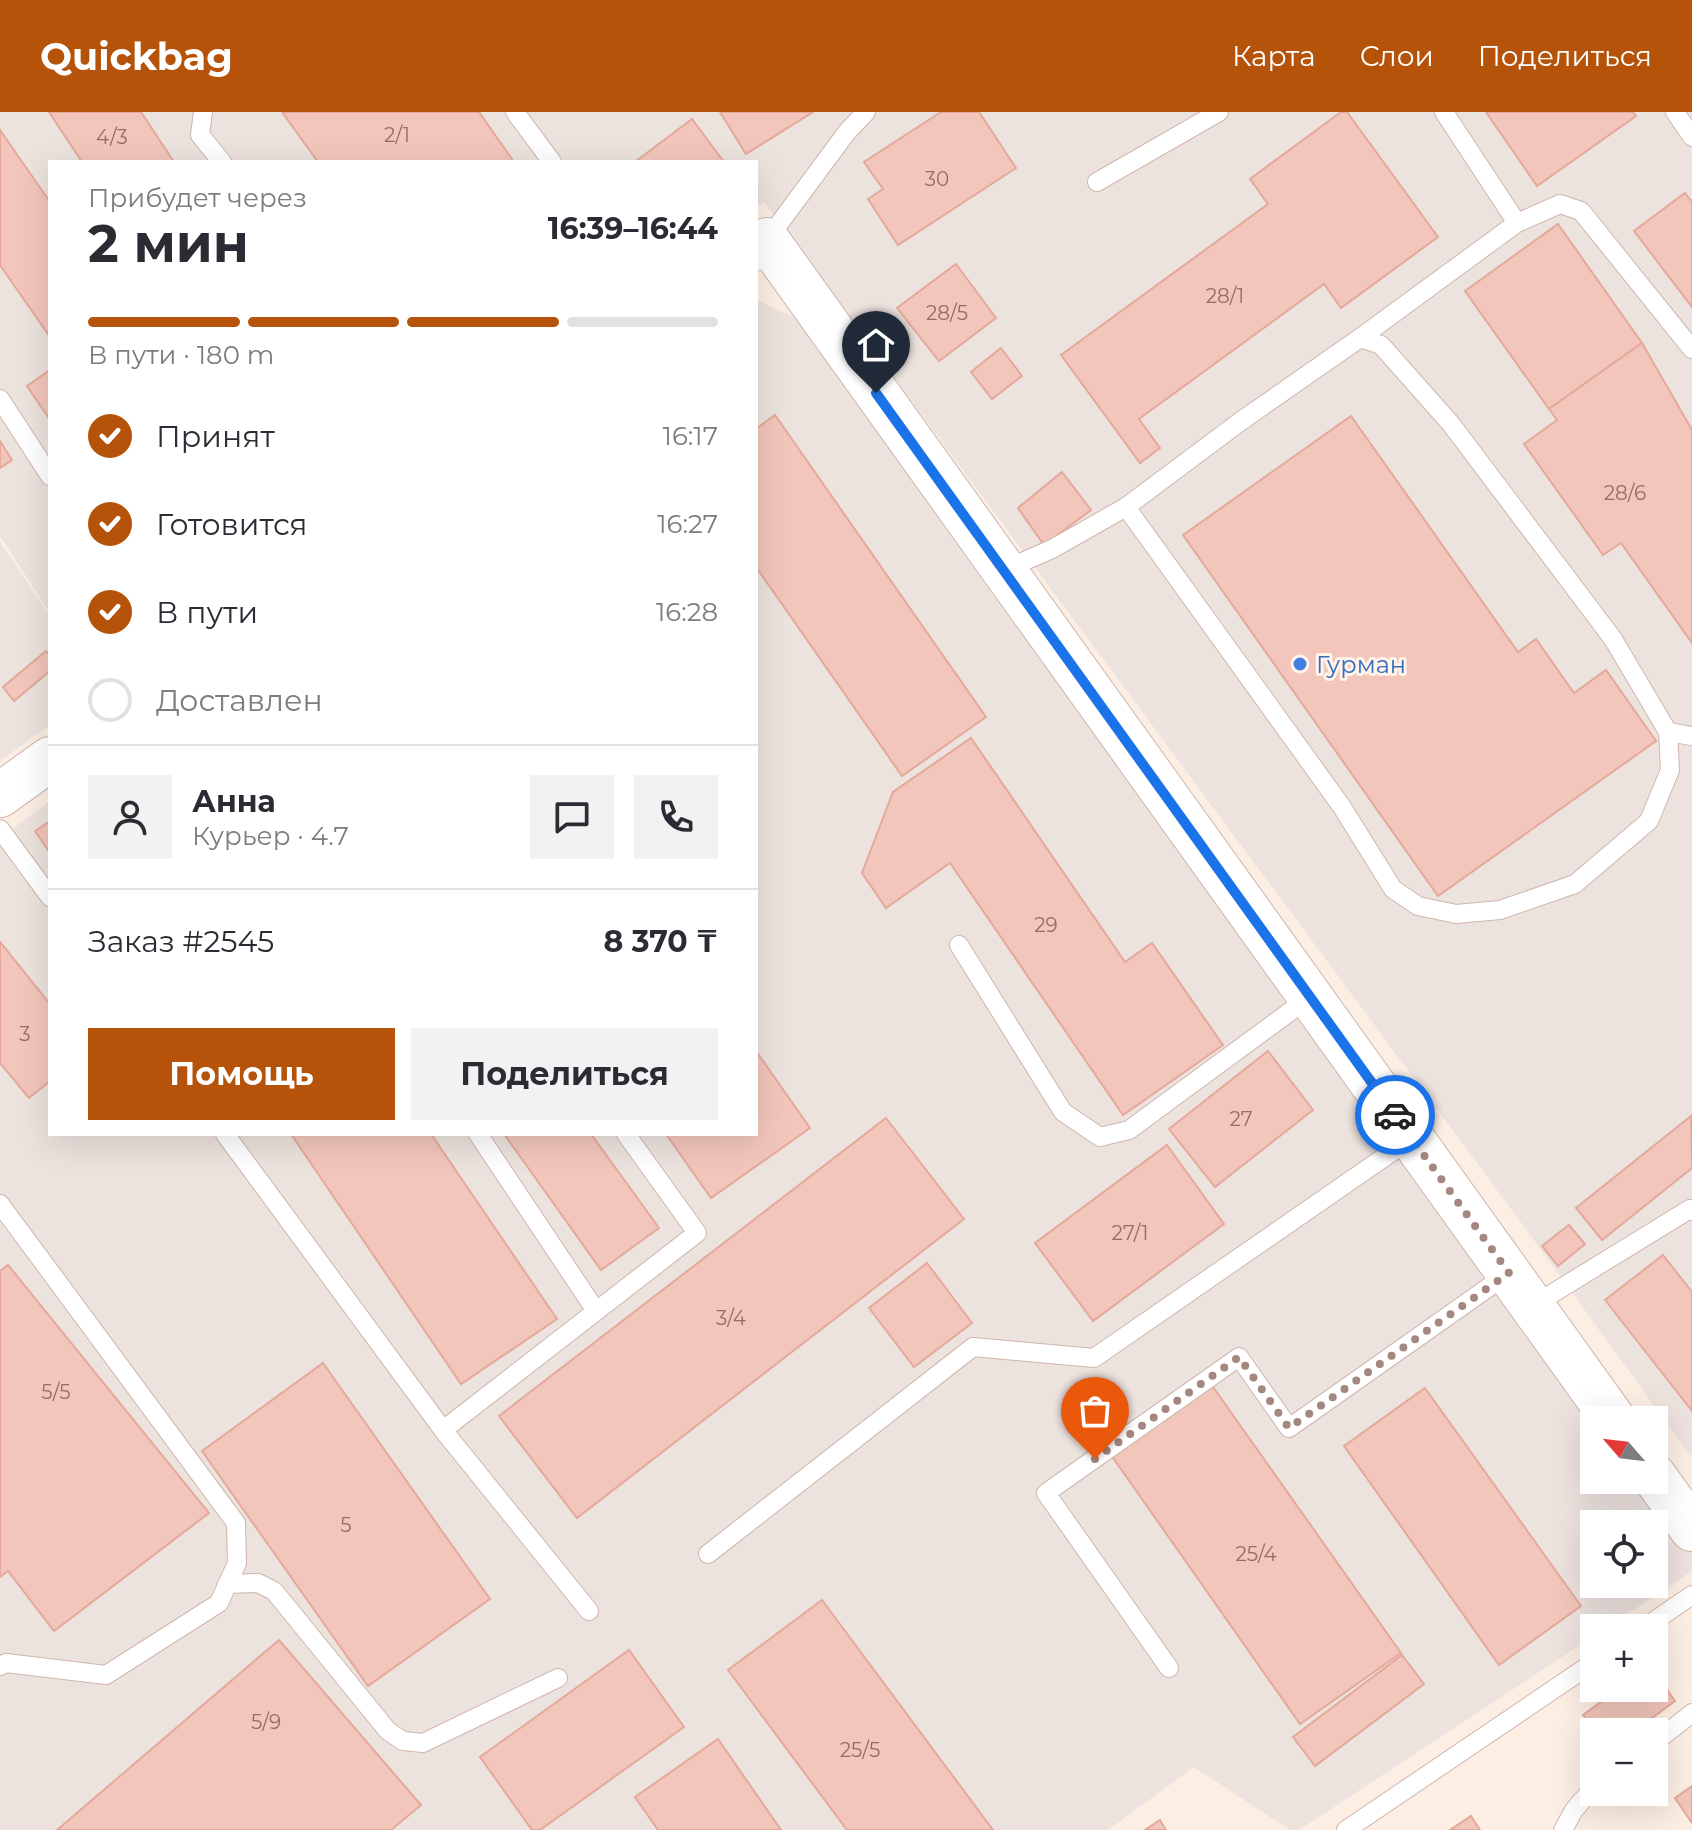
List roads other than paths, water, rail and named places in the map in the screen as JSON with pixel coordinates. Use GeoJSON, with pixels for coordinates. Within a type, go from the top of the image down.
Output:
{"type":"FeatureCollection","features":[{"type":"Feature","properties":{"kind":"street"},"geometry":{"type":"LineString","coordinates":[[762,244],[1004,570],[1604,1406]]}},
{"type":"Feature","properties":{"kind":"street"},"geometry":{"type":"LineString","coordinates":[[0,795],[48,760]]}},
{"type":"Feature","properties":{"kind":"street"},"geometry":{"type":"LineString","coordinates":[[1667,1494],[1692,1529]]}},
{"type":"Feature","properties":{"kind":"lane"},"geometry":{"type":"LineString","coordinates":[[203,112],[200,135],[220,160]]}},
{"type":"Feature","properties":{"kind":"lane"},"geometry":{"type":"LineString","coordinates":[[515,112],[551,160]]}},
{"type":"Feature","properties":{"kind":"lane"},"geometry":{"type":"LineString","coordinates":[[762,244],[847,132],[866,112]]}},
{"type":"Feature","properties":{"kind":"lane"},"geometry":{"type":"LineString","coordinates":[[1097,182],[1219,112]]}},
{"type":"Feature","properties":{"kind":"lane"},"geometry":{"type":"LineString","coordinates":[[1444,112],[1517,223]]}},
{"type":"Feature","properties":{"kind":"lane"},"geometry":{"type":"LineString","coordinates":[[1675,112],[1692,137]]}},
{"type":"Feature","properties":{"kind":"lane"},"geometry":{"type":"LineString","coordinates":[[1004,570],[1052,549],[1126,507],[1517,223],[1560,204],[1581,211],[1692,349]]}},
{"type":"Feature","properties":{"kind":"lane"},"geometry":{"type":"LineString","coordinates":[[1126,507],[1342,807],[1393,889],[1418,906],[1456,914],[1500,910],[1575,884],[1649,821],[1670,770],[1668,732],[1613,639],[1451,424],[1381,345],[1360,338]]}},
{"type":"Feature","properties":{"kind":"lane"},"geometry":{"type":"LineString","coordinates":[[0,399],[48,473]]}},
{"type":"Feature","properties":{"kind":"lane"},"geometry":{"type":"LineString","coordinates":[[1668,732],[1692,736]]}},
{"type":"Feature","properties":{"kind":"lane"},"geometry":{"type":"LineString","coordinates":[[0,829],[48,894]]}},
{"type":"Feature","properties":{"kind":"lane"},"geometry":{"type":"LineString","coordinates":[[959,945],[1063,1112],[1100,1137],[1129,1130],[1310,997]]}},
{"type":"Feature","properties":{"kind":"lane"},"geometry":{"type":"LineString","coordinates":[[226,1136],[443,1430],[589,1611]]}},
{"type":"Feature","properties":{"kind":"lane"},"geometry":{"type":"LineString","coordinates":[[479,1136],[596,1311]]}},
{"type":"Feature","properties":{"kind":"lane"},"geometry":{"type":"LineString","coordinates":[[443,1430],[697,1233],[627,1136]]}},
{"type":"Feature","properties":{"kind":"lane"},"geometry":{"type":"LineString","coordinates":[[708,1554],[973,1347],[1094,1358],[1412,1138]]}},
{"type":"Feature","properties":{"kind":"lane"},"geometry":{"type":"LineString","coordinates":[[0,1204],[236,1523],[237,1563],[219,1603],[106,1675],[6,1663],[0,1666]]}},
{"type":"Feature","properties":{"kind":"lane"},"geometry":{"type":"LineString","coordinates":[[1169,1668],[1046,1493],[1239,1357],[1289,1428],[1520,1290],[1690,1209],[1692,1211]]}},
{"type":"Feature","properties":{"kind":"lane"},"geometry":{"type":"LineString","coordinates":[[227,1584],[258,1583],[274,1591],[367,1708],[388,1731],[403,1741],[423,1743],[558,1678]]}},
{"type":"Feature","properties":{"kind":"lane"},"geometry":{"type":"LineString","coordinates":[[1664,1614],[1692,1595]]}},
{"type":"Feature","properties":{"kind":"lane"},"geometry":{"type":"LineString","coordinates":[[1346,1830],[1580,1671]]}},
{"type":"Feature","properties":{"kind":"lane"},"geometry":{"type":"LineString","coordinates":[[1668,1732],[1692,1713]]}},
{"type":"Feature","properties":{"kind":"lane"},"geometry":{"type":"LineString","coordinates":[[1563,1830],[1580,1803]]}},
{"type":"Feature","properties":{"kind":"place","name":"Гурман"},"geometry":{"type":"Point","coordinates":[1300,664]}}]}
